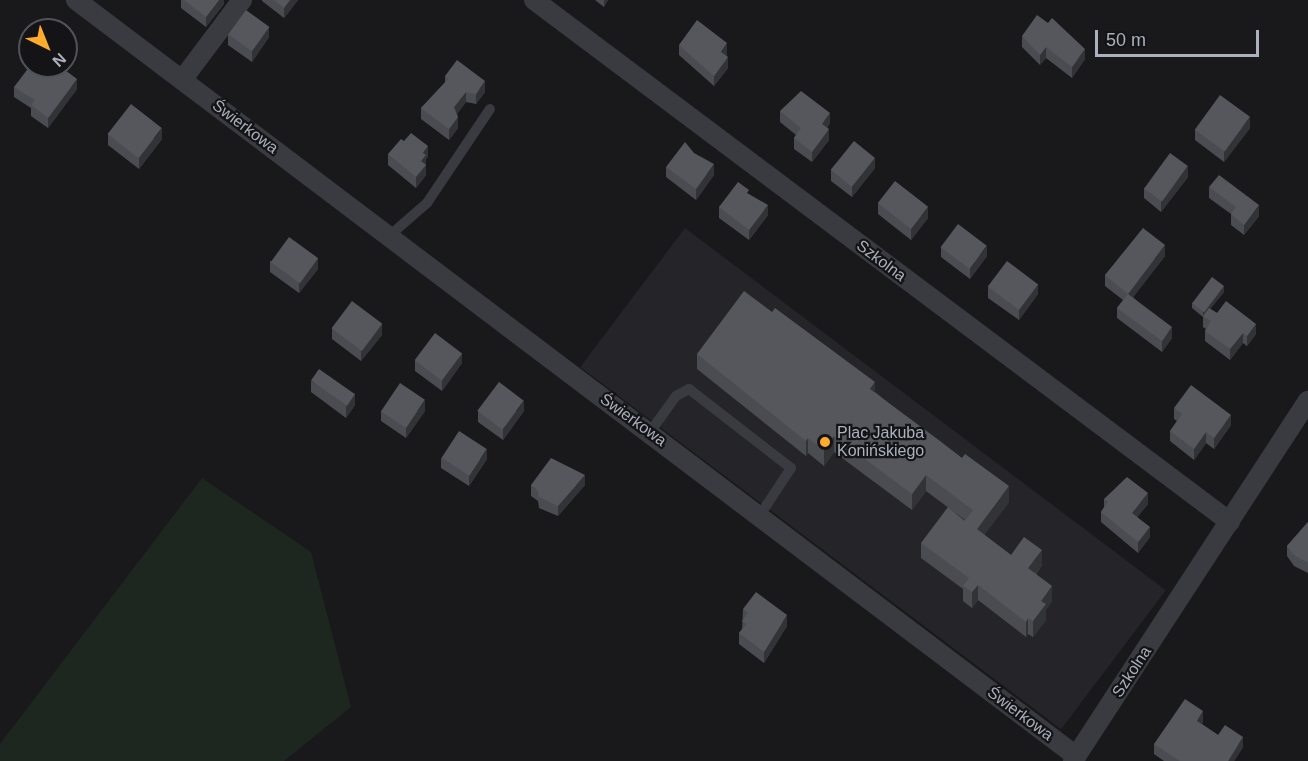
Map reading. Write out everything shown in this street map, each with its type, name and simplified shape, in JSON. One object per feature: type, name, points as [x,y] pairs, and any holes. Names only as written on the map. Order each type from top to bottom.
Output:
[{"type":"street","name":"Świerkowa","points":[[76,0],[760,515],[1077,759]]},
{"type":"street","points":[[182,80],[242,0]]},
{"type":"street","name":"Szkolna","points":[[534,0],[1230,522]]},
{"type":"street","name":"Szkolna","points":[[1077,759],[1308,401]]},
{"type":"lane","points":[[388,237],[427,203],[490,109]]},
{"type":"lane","points":[[650,432],[676,396],[689,389],[791,468],[760,515]]},
{"type":"shaded area","name":"Plac Jakuba Konińskiego","points":[[685,228],[1166,590],[1061,729],[580,367]]},
{"type":"shaded area","points":[[202,478],[311,552],[351,707],[284,761],[0,761],[0,744]]},
{"type":"building","points":[[184,0],[219,0],[206,17]]},
{"type":"building","points":[[274,0],[290,0],[284,8]]},
{"type":"building","points":[[246,10],[269,27],[252,51],[228,34]]},
{"type":"building","points":[[1037,15],[1048,23],[1052,18],[1085,49],[1072,67],[1046,47],[1040,55],[1022,36]]},
{"type":"building","points":[[697,20],[727,43],[721,52],[728,57],[714,76],[679,45]]},
{"type":"building","points":[[457,60],[485,81],[476,94],[466,92],[454,107],[458,117],[449,129],[421,108],[448,79],[445,76]]},
{"type":"building","points":[[21,78],[77,79],[48,118],[31,105],[35,100],[14,87]]},
{"type":"building","points":[[801,91],[830,113],[822,124],[829,129],[812,152],[794,138],[801,128],[780,111]]},
{"type":"building","points":[[1220,95],[1250,117],[1225,152],[1195,130]]},
{"type":"building","points":[[131,104],[162,128],[138,158],[108,134]]},
{"type":"building","points":[[411,133],[428,146],[423,153],[426,155],[421,161],[426,165],[416,177],[388,154],[401,139],[404,141]]},
{"type":"building","points":[[854,141],[875,158],[852,187],[831,170]]},
{"type":"building","points":[[685,142],[694,153],[714,164],[696,189],[666,167]]},
{"type":"building","points":[[1170,153],[1188,166],[1162,202],[1144,189]]},
{"type":"building","points":[[1219,175],[1259,205],[1244,225],[1231,214],[1236,207],[1209,187]]},
{"type":"building","points":[[895,181],[928,207],[911,229],[878,203]]},
{"type":"building","points":[[738,182],[749,190],[747,193],[768,205],[749,230],[719,207]]},
{"type":"building","points":[[958,224],[987,246],[969,269],[941,247]]},
{"type":"building","points":[[1143,228],[1165,245],[1128,294],[1105,275]]},
{"type":"building","points":[[289,237],[318,258],[300,283],[271,262]]},
{"type":"building","points":[[1007,261],[1038,284],[1019,310],[988,287]]},
{"type":"building","points":[[1212,277],[1224,286],[1204,312],[1192,303]]},
{"type":"building","points":[[744,291],[772,312],[775,308],[875,382],[870,389],[962,458],[965,454],[1009,486],[977,529],[1011,555],[1024,537],[1042,550],[1028,568],[1052,586],[1041,601],[1046,604],[1033,621],[1028,618],[1026,622],[978,585],[972,592],[963,586],[969,578],[921,543],[948,507],[965,521],[973,510],[926,475],[912,494],[834,436],[824,450],[808,438],[806,441],[697,354]]},
{"type":"building","points":[[1128,294],[1172,327],[1162,341],[1117,308]]},
{"type":"building","points":[[352,301],[382,324],[362,351],[332,328]]},
{"type":"building","points":[[1226,301],[1256,324],[1247,336],[1243,333],[1230,349],[1205,331],[1211,321],[1203,316],[1209,308],[1217,313]]},
{"type":"building","points":[[435,333],[462,353],[442,381],[415,360]]},
{"type":"building","points":[[319,369],[355,394],[347,406],[311,380]]},
{"type":"building","points":[[499,382],[524,401],[502,429],[477,411]]},
{"type":"building","points":[[400,383],[425,400],[406,428],[381,411]]},
{"type":"building","points":[[1191,385],[1231,415],[1214,438],[1206,432],[1194,449],[1170,431],[1182,414],[1174,408]]},
{"type":"building","points":[[459,431],[487,449],[469,476],[442,458]]},
{"type":"building","points":[[551,458],[585,475],[558,506],[539,497],[538,491],[531,485]]},
{"type":"building","points":[[1127,477],[1148,493],[1132,513],[1150,527],[1138,542],[1101,512],[1108,502],[1104,499]]},
{"type":"building","points":[[1308,522],[1308,563],[1294,555],[1287,546]]},
{"type":"building","points":[[756,592],[787,615],[764,652],[739,633],[747,624],[742,621],[748,613],[743,609]]},
{"type":"building","points":[[1185,699],[1203,711],[1197,721],[1218,735],[1225,725],[1243,737],[1228,761],[1180,761],[1154,744]]},
{"type":"place","name":"Plac Jakuba Konińskiego","points":[[825,442]]}]
